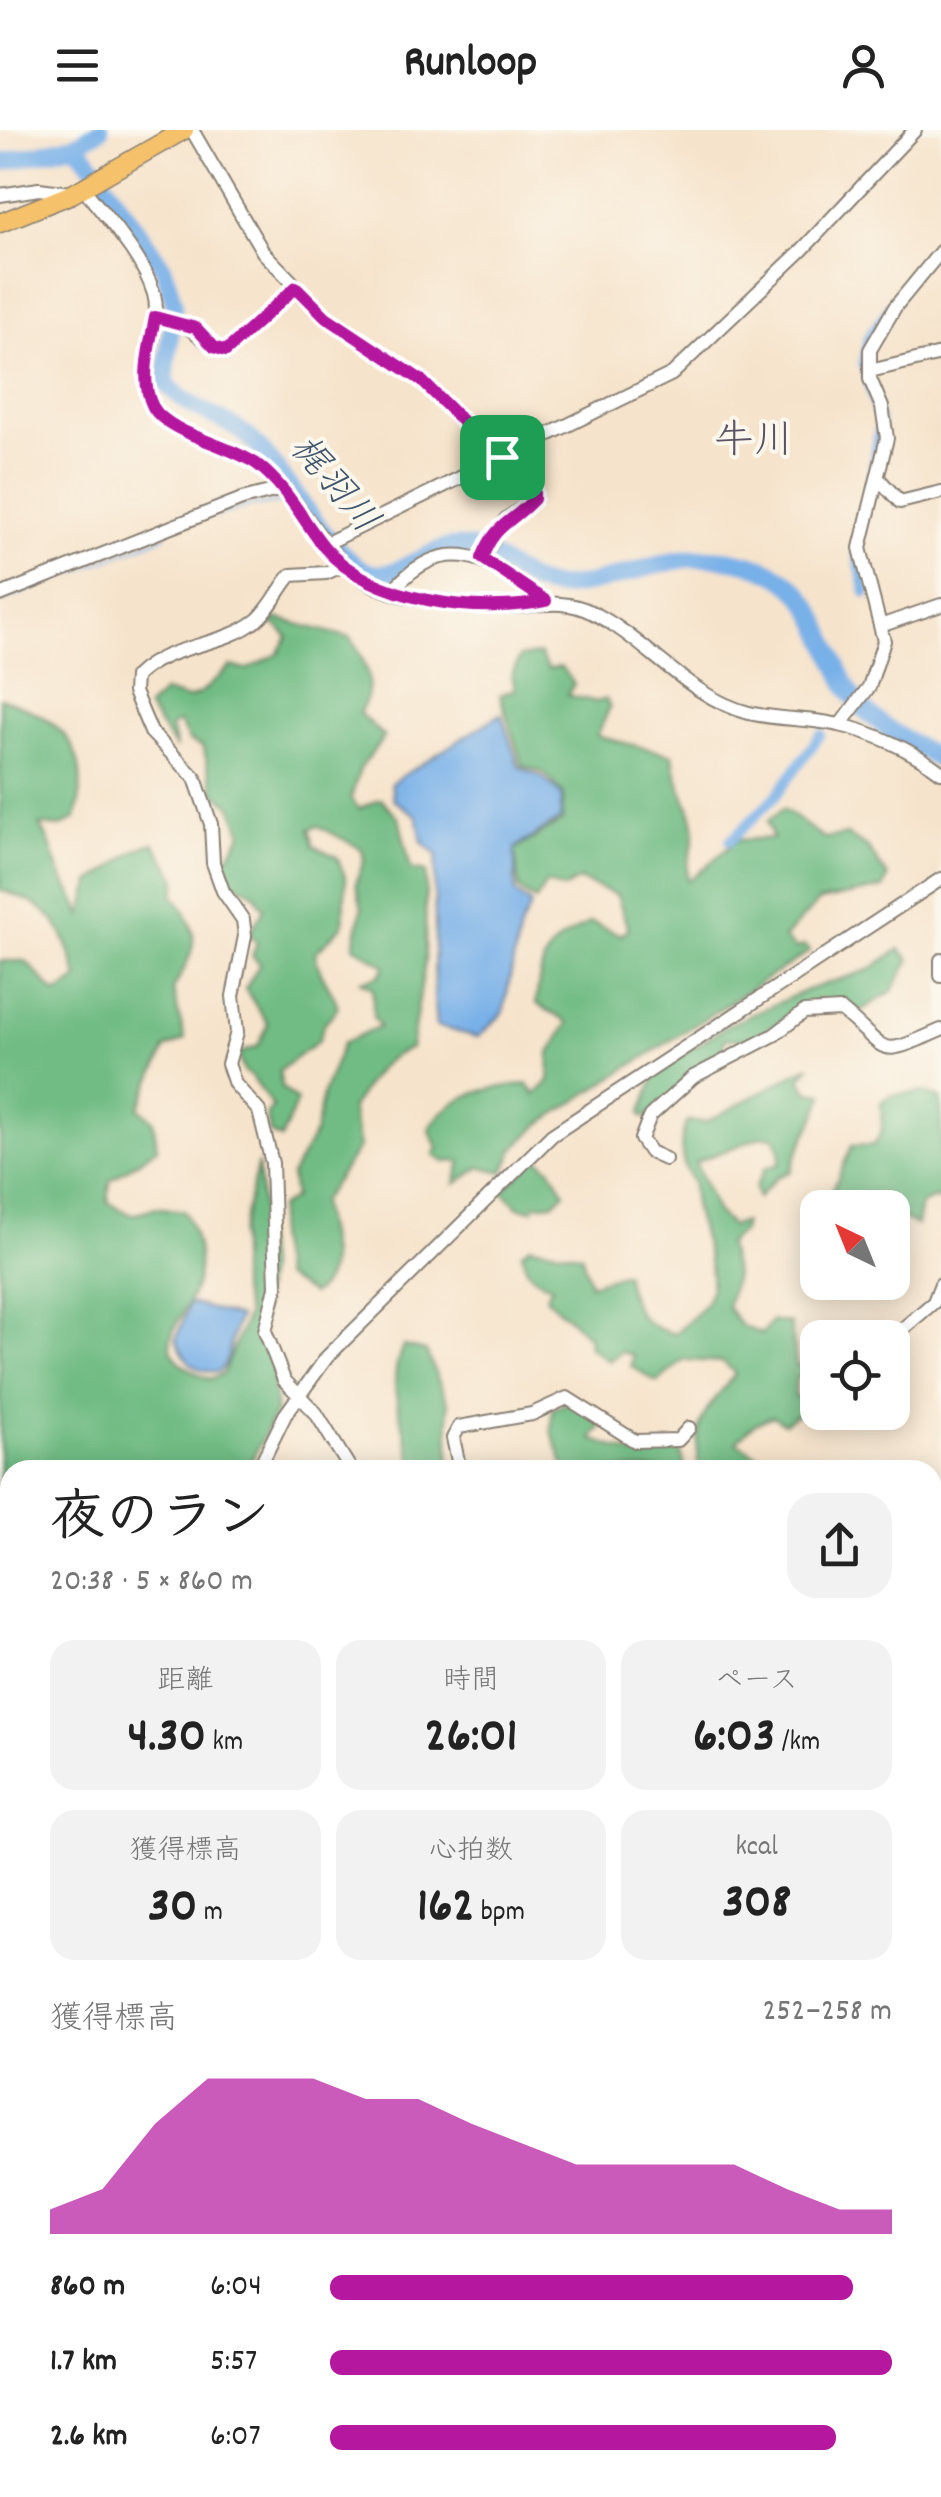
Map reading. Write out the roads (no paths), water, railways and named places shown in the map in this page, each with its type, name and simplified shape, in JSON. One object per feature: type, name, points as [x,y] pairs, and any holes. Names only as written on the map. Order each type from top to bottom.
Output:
[{"type":"highway","points":[[0,223],[89,185],[184,130]]},
{"type":"street","points":[[192,130],[262,252],[326,317],[421,380],[534,492],[534,499],[506,519],[482,557]]},
{"type":"street","points":[[325,544],[672,374],[802,250],[915,130]]},
{"type":"street","points":[[0,196],[39,188],[89,185],[145,272],[154,296],[158,318],[145,382],[153,406],[164,421],[222,444],[259,466],[342,566],[391,592],[508,607],[546,601]]},
{"type":"street","points":[[840,725],[869,687],[881,656],[883,625],[862,570],[860,548],[887,438],[870,371],[870,350],[878,332],[941,252]]},
{"type":"street","points":[[158,318],[196,328],[214,347],[226,351],[296,287]]},
{"type":"street","points":[[870,371],[941,354]]},
{"type":"street","points":[[878,478],[900,502],[941,492]]},
{"type":"street","points":[[0,595],[242,499],[282,490]]},
{"type":"street","points":[[391,592],[404,576],[448,554],[482,557],[546,601],[592,612],[667,668],[746,712],[840,725],[924,759],[941,772]]},
{"type":"street","points":[[342,566],[326,573],[291,575],[256,620],[226,636],[164,654],[136,676],[134,692],[151,732],[195,778],[211,824],[213,863],[223,890],[243,920],[245,936],[233,996],[237,1032],[228,1064],[230,1076],[259,1111],[272,1164],[276,1287],[265,1331],[284,1380],[316,1413],[346,1460]]},
{"type":"street","points":[[883,625],[941,605]]},
{"type":"street","points":[[263,1460],[298,1396],[327,1357],[552,1134],[941,878]]},
{"type":"street","points":[[941,960],[941,976]]},
{"type":"street","points":[[665,1160],[650,1152],[641,1138],[660,1106],[694,1078],[774,1035],[804,1012],[841,1010],[876,1046],[884,1049],[908,1045],[941,1030]]},
{"type":"street","points":[[910,1323],[934,1302],[941,1284]]},
{"type":"street","points":[[458,1460],[453,1438],[458,1427],[532,1414],[567,1398],[635,1441],[678,1440],[689,1428]]},
{"type":"water","points":[[501,714],[519,767],[542,777],[562,795],[560,819],[515,848],[515,893],[531,905],[520,928],[503,1013],[478,1037],[436,1026],[437,855],[422,842],[417,816],[394,800],[391,783]]},
{"type":"water","points":[[190,1303],[239,1317],[220,1371],[197,1368],[183,1354],[176,1339]]},
{"type":"waterway","name":"梶羽川","points":[[0,163],[74,145],[100,130]]},
{"type":"waterway","name":"梶羽川","points":[[74,145],[87,157],[164,269],[174,304],[165,381],[184,400],[252,440],[351,562],[378,574],[402,568],[439,550],[465,547],[490,556],[536,583],[562,587],[683,560],[734,560],[762,568],[797,590],[808,605],[859,704],[892,732],[941,761]]},
{"type":"waterway","points":[[872,476],[880,424],[863,364],[868,338],[891,305]]},
{"type":"waterway","points":[[215,516],[247,506],[285,502]]},
{"type":"waterway","points":[[0,602],[166,536]]},
{"type":"waterway","points":[[856,551],[866,593]]},
{"type":"waterway","points":[[730,841],[775,797],[821,734]]},
{"type":"district","name":"牛川","points":[[754,444]]}]
